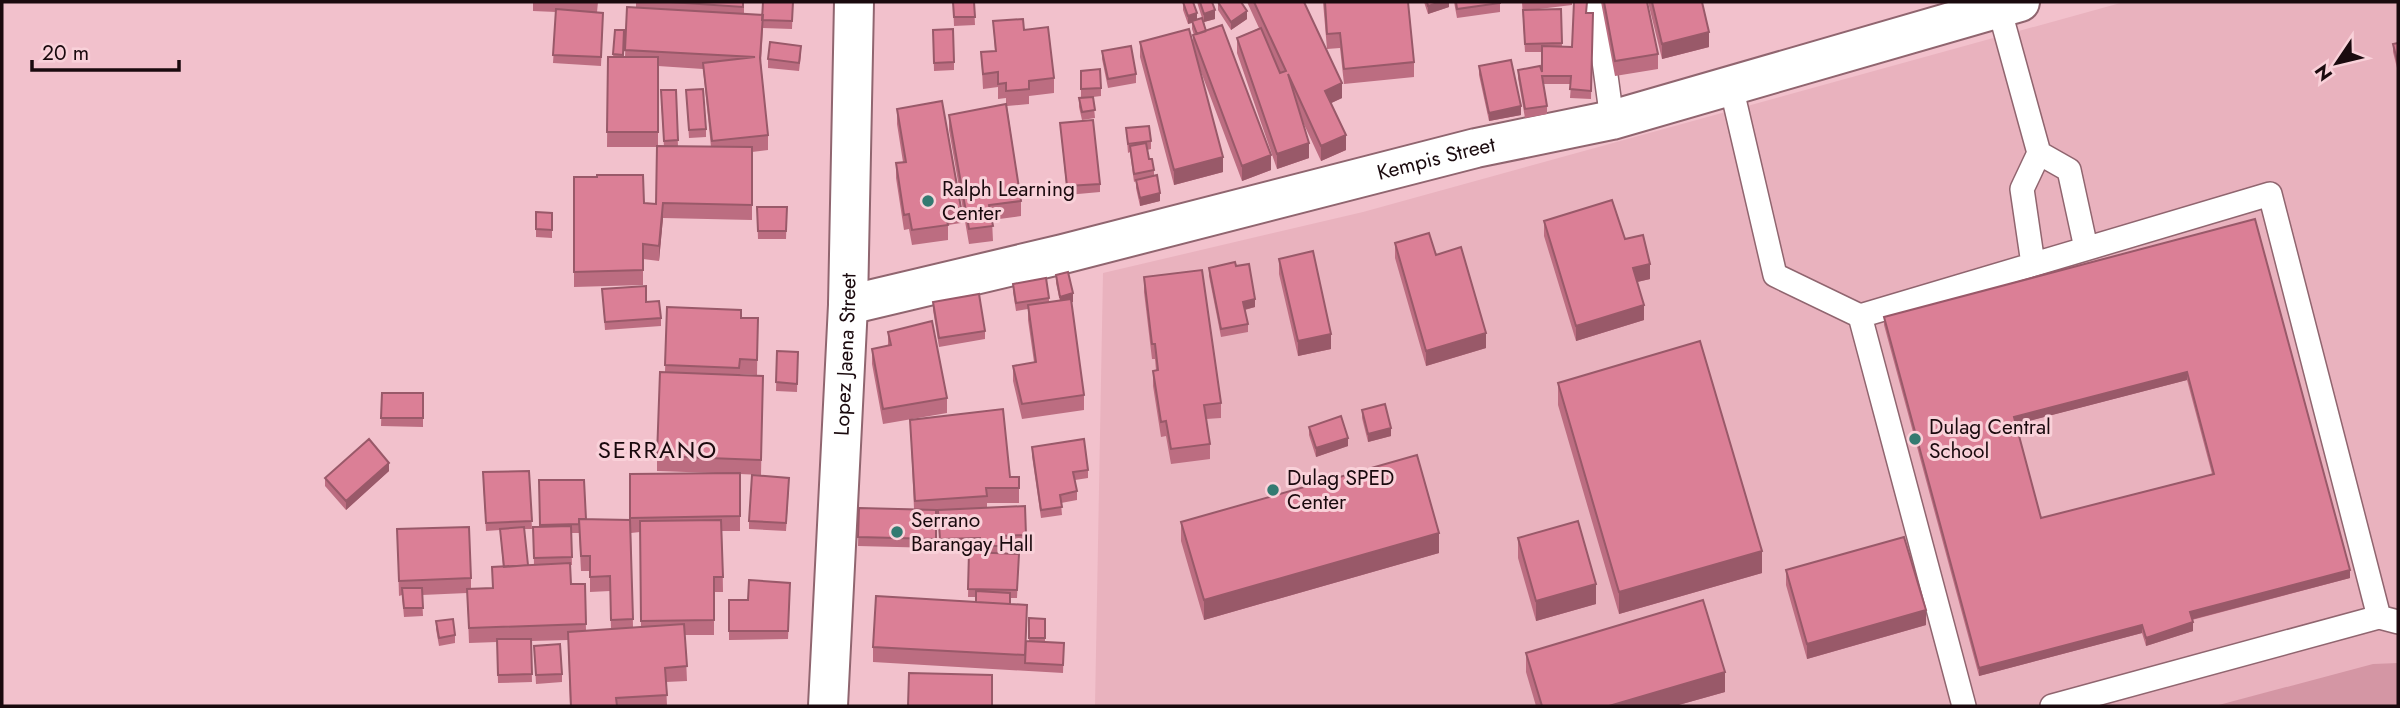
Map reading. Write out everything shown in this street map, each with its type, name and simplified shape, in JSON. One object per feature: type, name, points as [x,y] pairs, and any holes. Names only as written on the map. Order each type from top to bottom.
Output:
[{"type":"street","name":"Lopez Jaena Street","points":[[828,706],[848,304],[854,2]]},
{"type":"street","name":"Kempis Street","points":[[848,304],[1063,254],[1476,148],[1612,120],[2009,5]]},
{"type":"lane","points":[[1596,2],[1612,120]]},
{"type":"lane","points":[[2009,5],[2039,153],[2022,189],[2033,264]]},
{"type":"lane","points":[[1731,86],[1775,275],[1860,316],[2270,194],[2389,619],[2052,706]]},
{"type":"lane","points":[[2039,153],[2068,170],[2086,248]]},
{"type":"lane","points":[[1860,316],[1964,706]]},
{"type":"shaded area","name":"Dulag Central School","points":[[2124,2],[2398,2],[2398,706],[1095,706],[1103,273],[1363,212]]},
{"type":"shaded area","points":[[2398,663],[2398,706],[2215,706],[2373,664]]},
{"type":"building","points":[[670,2],[743,2],[743,7]]},
{"type":"building","points":[[763,2],[793,2],[792,21],[762,20]]},
{"type":"building","points":[[953,2],[974,2],[975,17],[954,17]]},
{"type":"building","points":[[1183,2],[1193,2],[1197,13],[1188,16]]},
{"type":"building","points":[[1200,2],[1212,2],[1215,10],[1204,14]]},
{"type":"building","points":[[1218,2],[1241,2],[1247,11],[1231,22]]},
{"type":"building","points":[[1254,2],[1304,2],[1342,83],[1325,91],[1346,135],[1321,146],[1288,74],[1309,143],[1277,154],[1237,38],[1261,28],[1280,73],[1286,71]]},
{"type":"building","points":[[1325,2],[1408,2],[1414,62],[1344,69],[1340,33],[1327,34]]},
{"type":"building","points":[[1456,2],[1500,2],[1500,3],[1457,9]]},
{"type":"building","points":[[1574,2],[1587,2],[1586,13],[1593,13],[1591,91],[1570,89],[1571,76],[1542,76],[1547,106],[1525,109],[1518,70],[1540,66],[1542,72],[1542,46],[1572,47]]},
{"type":"building","points":[[1604,2],[1647,2],[1658,54],[1615,61]]},
{"type":"building","points":[[1652,2],[1702,2],[1709,32],[1662,44]]},
{"type":"building","points":[[627,7],[763,15],[760,58],[768,135],[712,141],[703,63],[755,57],[625,50]]},
{"type":"building","points":[[556,9],[603,13],[601,57],[553,55]]},
{"type":"building","points":[[1561,9],[1562,43],[1525,44],[1523,10]]},
{"type":"building","points":[[1202,18],[1206,31],[1197,34],[1192,21]]},
{"type":"building","points":[[1023,19],[1024,30],[1048,27],[1054,78],[1029,81],[1029,89],[1006,91],[1006,83],[998,84],[998,72],[983,74],[981,52],[996,51],[993,21]]},
{"type":"building","points":[[1222,25],[1271,155],[1242,166],[1193,35]]},
{"type":"building","points":[[953,29],[954,62],[934,63],[933,30]]},
{"type":"building","points":[[1189,29],[1223,157],[1174,170],[1140,42]]},
{"type":"building","points":[[615,30],[624,30],[623,55],[613,54]]},
{"type":"building","points":[[770,42],[801,46],[799,63],[768,59]]},
{"type":"building","points":[[2398,43],[2398,64],[2393,44]]},
{"type":"building","points":[[1131,46],[1136,74],[1108,79],[1102,51]]},
{"type":"building","points":[[608,57],[658,57],[658,132],[607,132]]},
{"type":"building","points":[[1511,60],[1521,106],[1489,113],[1479,66]]},
{"type":"building","points":[[1100,69],[1101,88],[1081,89],[1081,71]]},
{"type":"building","points":[[703,89],[706,129],[689,130],[686,90]]},
{"type":"building","points":[[661,90],[676,90],[678,140],[664,141]]},
{"type":"building","points":[[1093,97],[1095,110],[1082,112],[1079,98]]},
{"type":"building","name":"Ralph Learning Center","points":[[942,101],[961,208],[944,210],[948,225],[912,230],[909,214],[904,215],[896,163],[906,162],[897,109]]},
{"type":"building","points":[[1006,104],[1021,201],[989,205],[993,226],[969,229],[949,115]]},
{"type":"building","points":[[1093,120],[1100,184],[1067,186],[1060,123]]},
{"type":"building","points":[[1149,126],[1151,141],[1128,144],[1126,128]]},
{"type":"building","points":[[1146,143],[1154,170],[1134,174],[1130,146]]},
{"type":"building","points":[[657,146],[752,147],[752,205],[663,203],[659,246],[643,244],[643,270],[574,272],[574,177],[643,175],[644,203],[656,204]]},
{"type":"building","points":[[1157,175],[1160,193],[1140,198],[1136,180]]},
{"type":"building","points":[[1612,200],[1625,239],[1643,235],[1650,264],[1633,268],[1644,305],[1576,326],[1544,221]]},
{"type":"building","points":[[757,207],[787,207],[786,231],[758,231]]},
{"type":"building","points":[[536,212],[552,213],[552,230],[536,229]]},
{"type":"building","points":[[2255,219],[2350,570],[2190,612],[2193,622],[2146,638],[2142,625],[1979,668],[1884,317]],"holes":[[[2187,372],[2214,474],[2041,518],[2014,417]]]},
{"type":"building","points":[[1429,233],[1436,255],[1461,247],[1486,333],[1426,351],[1395,243]]},
{"type":"building","points":[[1313,251],[1331,334],[1298,341],[1279,259]]},
{"type":"building","points":[[1235,262],[1236,266],[1249,264],[1255,299],[1243,302],[1248,324],[1221,329],[1209,268]]},
{"type":"building","points":[[1202,270],[1221,403],[1204,405],[1210,444],[1171,449],[1166,421],[1161,422],[1153,371],[1158,370],[1155,344],[1152,344],[1144,277]]},
{"type":"building","points":[[1068,272],[1073,293],[1060,297],[1056,275]]},
{"type":"building","points":[[1046,278],[1049,298],[1016,303],[1013,284]]},
{"type":"building","points":[[646,286],[646,302],[659,301],[661,318],[605,322],[602,289]]},
{"type":"building","points":[[979,294],[985,331],[939,338],[933,302]]},
{"type":"building","points":[[1071,299],[1084,395],[1022,404],[1013,366],[1036,362],[1028,305]]},
{"type":"building","points":[[667,307],[741,310],[741,318],[758,318],[757,360],[740,359],[739,368],[665,365]]},
{"type":"building","points":[[932,321],[947,398],[883,409],[872,349],[891,345],[888,332]]},
{"type":"building","points":[[1700,341],[1762,551],[1619,592],[1558,383]]},
{"type":"building","points":[[777,351],[798,352],[797,384],[776,382]]},
{"type":"building","points":[[660,372],[763,376],[761,460],[657,456]]},
{"type":"building","points":[[382,393],[423,393],[423,418],[381,418]]},
{"type":"building","points":[[1385,404],[1391,428],[1368,434],[1362,410]]},
{"type":"building","points":[[1003,409],[1010,477],[1019,477],[1019,488],[986,488],[987,496],[915,501],[910,420]]},
{"type":"building","points":[[1341,416],[1348,438],[1316,448],[1309,427]]},
{"type":"building","points":[[369,439],[389,463],[346,501],[325,478]]},
{"type":"building","points":[[1084,439],[1088,470],[1073,472],[1077,491],[1060,495],[1062,507],[1041,510],[1032,447]]},
{"type":"building","points":[[1417,455],[1439,533],[1204,600],[1181,522]]},
{"type":"building","points":[[529,471],[532,521],[486,523],[483,472]]},
{"type":"building","points":[[740,473],[740,516],[630,518],[630,474]]},
{"type":"building","points":[[752,475],[789,478],[786,523],[749,521]]},
{"type":"building","points":[[539,480],[584,480],[586,519],[579,519],[579,524],[540,525]]},
{"type":"building","points":[[1025,506],[1026,535],[999,536],[999,546],[980,546],[980,538],[940,539],[938,510]]},
{"type":"building","name":"Serrano Barangay Hall","points":[[859,508],[936,510],[936,539],[858,537]]},
{"type":"building","points":[[579,519],[630,520],[633,619],[611,620],[610,576],[590,577],[590,556],[581,556]]},
{"type":"building","points":[[721,520],[723,577],[714,577],[714,620],[641,621],[640,521]]},
{"type":"building","points":[[1578,521],[1596,584],[1536,601],[1518,538]]},
{"type":"building","points":[[571,526],[572,557],[534,558],[533,527]]},
{"type":"building","points":[[469,527],[471,578],[399,581],[397,529]]},
{"type":"building","points":[[524,527],[528,565],[504,567],[500,529]]},
{"type":"building","points":[[1904,537],[1926,610],[1807,644],[1786,570]]},
{"type":"building","points":[[969,552],[1019,554],[1017,590],[968,589]]},
{"type":"building","points":[[570,563],[571,584],[585,584],[586,624],[469,628],[467,589],[493,588],[492,567]]},
{"type":"building","points":[[749,580],[790,583],[788,631],[729,631],[729,600],[748,600]]},
{"type":"building","points":[[402,588],[422,588],[423,608],[404,608]]},
{"type":"building","points":[[976,591],[1010,593],[1010,604],[976,602]]},
{"type":"building","points":[[876,596],[1027,605],[1025,655],[873,647]]},
{"type":"building","points":[[1703,600],[1725,672],[1609,706],[1542,706],[1526,653]]},
{"type":"building","points":[[1029,618],[1045,619],[1045,638],[1029,638]]},
{"type":"building","points":[[453,619],[455,635],[439,638],[436,621]]},
{"type":"building","points":[[684,624],[687,666],[665,668],[667,695],[616,698],[617,706],[571,706],[568,632]]},
{"type":"building","points":[[497,639],[531,639],[532,674],[498,675]]},
{"type":"building","points":[[1026,641],[1064,643],[1063,665],[1025,663]]},
{"type":"building","points":[[560,644],[562,674],[536,675],[534,646]]},
{"type":"building","points":[[909,673],[992,675],[992,706],[908,706]]},
{"type":"place","name":"Ralph Learning Center","points":[[928,201]]},
{"type":"place","name":"Dulag Central School","points":[[1915,439]]},
{"type":"place","name":"Dulag SPED Center","points":[[1273,490]]},
{"type":"place","name":"Serrano Barangay Hall","points":[[897,532]]},
{"type":"district","name":"SERRANO","points":[[658,450]]}]
